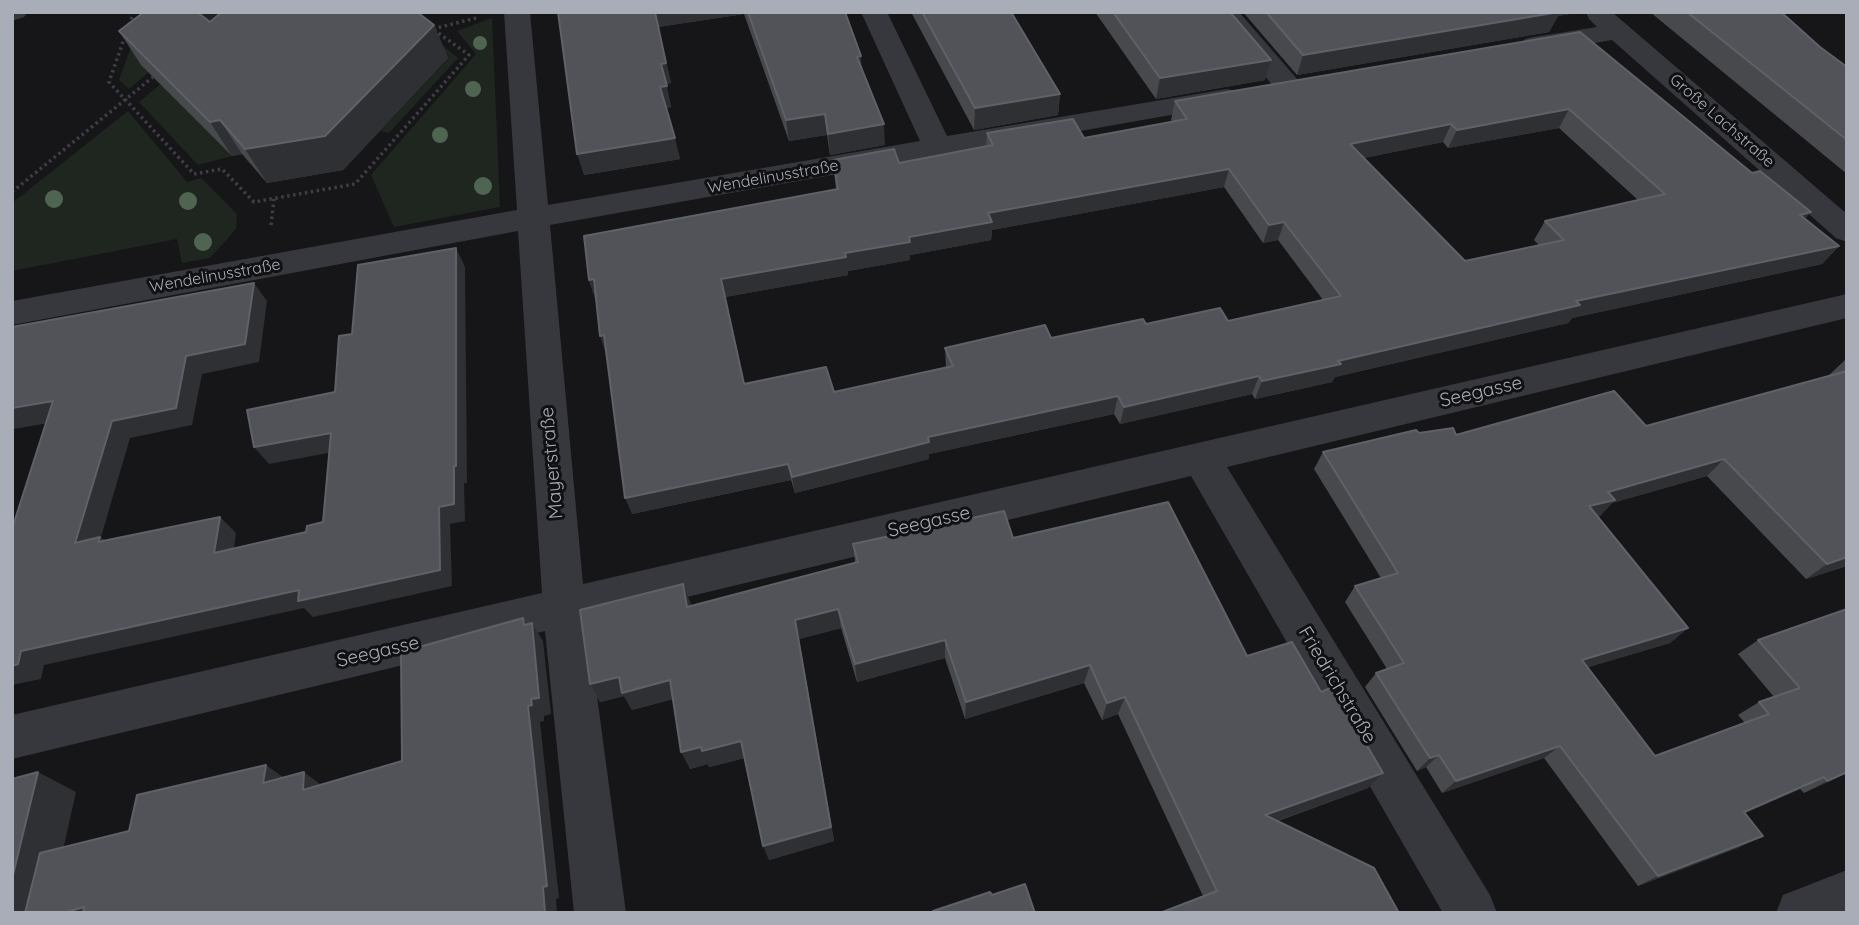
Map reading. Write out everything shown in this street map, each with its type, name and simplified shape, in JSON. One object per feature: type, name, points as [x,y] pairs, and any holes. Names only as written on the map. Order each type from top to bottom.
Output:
[{"type":"street","points":[[874,12],[938,149]]},
{"type":"street","name":"Wendelinusstraße","points":[[12,313],[531,218],[1279,88],[1225,12]]},
{"type":"street","name":"Mayerstraße","points":[[502,14],[531,218],[564,608],[600,913]]},
{"type":"street","points":[[1508,49],[1607,22]]},
{"type":"street","name":"Große Lachstraße","points":[[1607,22],[1847,230]]},
{"type":"street","name":"Seegasse","points":[[12,737],[1847,306]]},
{"type":"street","name":"Friedrichstraße","points":[[1201,458],[1472,913]]},
{"type":"street","points":[[1801,913],[1847,895]]},
{"type":"path","points":[[134,12],[108,82],[194,174],[222,169],[254,202],[355,184],[469,55],[424,23]]},
{"type":"path","points":[[433,29],[502,14]]},
{"type":"path","points":[[12,192],[153,77]]},
{"type":"shaded area","points":[[297,12],[177,100],[232,156],[198,165],[139,102],[168,78],[149,72],[129,89],[119,80],[143,14]]},
{"type":"shaded area","points":[[492,18],[500,207],[394,227],[371,175],[476,54],[457,31]]},
{"type":"shaded area","points":[[425,31],[458,58],[389,133],[380,131],[448,59]]},
{"type":"shaded area","points":[[128,111],[187,182],[201,178],[237,214],[236,229],[210,258],[182,263],[177,239],[12,271],[12,203]]},
{"type":"building","points":[[144,12],[197,12],[210,22],[222,12],[417,12],[434,25],[325,136],[245,149],[220,120],[210,122],[119,31]]},
{"type":"building","points":[[558,12],[655,12],[666,63],[661,64],[667,86],[660,87],[675,138],[577,154]]},
{"type":"building","points":[[748,12],[845,12],[861,56],[857,57],[884,124],[828,134],[825,114],[786,120]]},
{"type":"building","points":[[922,12],[1011,12],[1060,94],[975,108]]},
{"type":"building","points":[[1113,12],[1230,12],[1271,60],[1160,78]]},
{"type":"building","points":[[1266,12],[1559,12],[1303,55]]},
{"type":"building","points":[[1687,12],[1781,12],[1847,67],[1847,140]]},
{"type":"building","points":[[1580,32],[1752,173],[1760,171],[1811,212],[1800,215],[1839,246],[1576,301],[1580,305],[1262,381],[1259,376],[1124,407],[1118,396],[928,437],[929,442],[792,477],[788,464],[625,498],[604,335],[600,336],[594,279],[589,280],[584,236],[838,189],[833,160],[894,149],[899,163],[993,145],[987,133],[1073,119],[1084,138],[1187,119],[1175,101]],"holes":[[[1569,109],[1665,194],[1545,221],[1564,240],[1465,261],[1350,144],[1451,124],[1457,130]],[[1229,169],[1269,225],[1284,222],[1341,296],[1228,321],[1220,308],[1146,324],[1143,319],[1051,338],[1045,325],[945,348],[953,366],[834,392],[826,367],[744,384],[721,279],[846,257],[845,253],[910,242],[909,237],[992,222],[988,213]]]},
{"type":"building","points":[[456,248],[456,466],[454,504],[439,507],[440,570],[298,601],[299,590],[21,651],[18,664],[12,666],[12,529],[53,401],[12,408],[12,327],[254,283],[245,344],[186,356],[176,408],[112,421],[75,543],[100,537],[98,542],[220,517],[214,553],[306,532],[307,526],[323,522],[331,433],[254,447],[247,410],[335,392],[339,336],[352,334],[358,265]]},
{"type":"building","points":[[1847,371],[1847,557],[1827,564],[1724,459],[1608,492],[1615,500],[1589,506],[1688,628],[1582,660],[1655,756],[1769,714],[1759,702],[1800,688],[1758,640],[1847,609],[1847,772],[1827,781],[1824,777],[1744,812],[1763,836],[1658,876],[1560,746],[1456,781],[1439,755],[1430,758],[1376,673],[1404,663],[1355,586],[1398,573],[1323,452],[1416,430],[1419,433],[1453,428],[1456,435],[1614,391],[1646,426]]},
{"type":"building","points":[[1168,502],[1247,656],[1292,642],[1321,692],[1333,687],[1383,773],[1265,815],[1374,868],[1399,913],[1160,913],[1217,891],[1125,697],[1107,703],[1090,665],[966,702],[945,640],[855,664],[838,609],[795,620],[831,827],[763,846],[741,741],[702,751],[701,747],[681,752],[670,680],[622,693],[619,677],[590,684],[580,610],[683,584],[687,607],[858,562],[853,544],[1004,511],[1013,538]]},
{"type":"building","points":[[523,618],[524,625],[532,623],[539,698],[531,699],[532,705],[528,706],[547,886],[543,887],[545,913],[83,913],[84,907],[63,913],[25,913],[40,853],[129,831],[137,795],[266,765],[263,783],[304,772],[303,790],[402,761],[401,652]]},
{"type":"building","points":[[38,772],[12,879],[12,779]]},
{"type":"building","points":[[1025,884],[1035,913],[933,911],[990,892],[992,895]]}]
